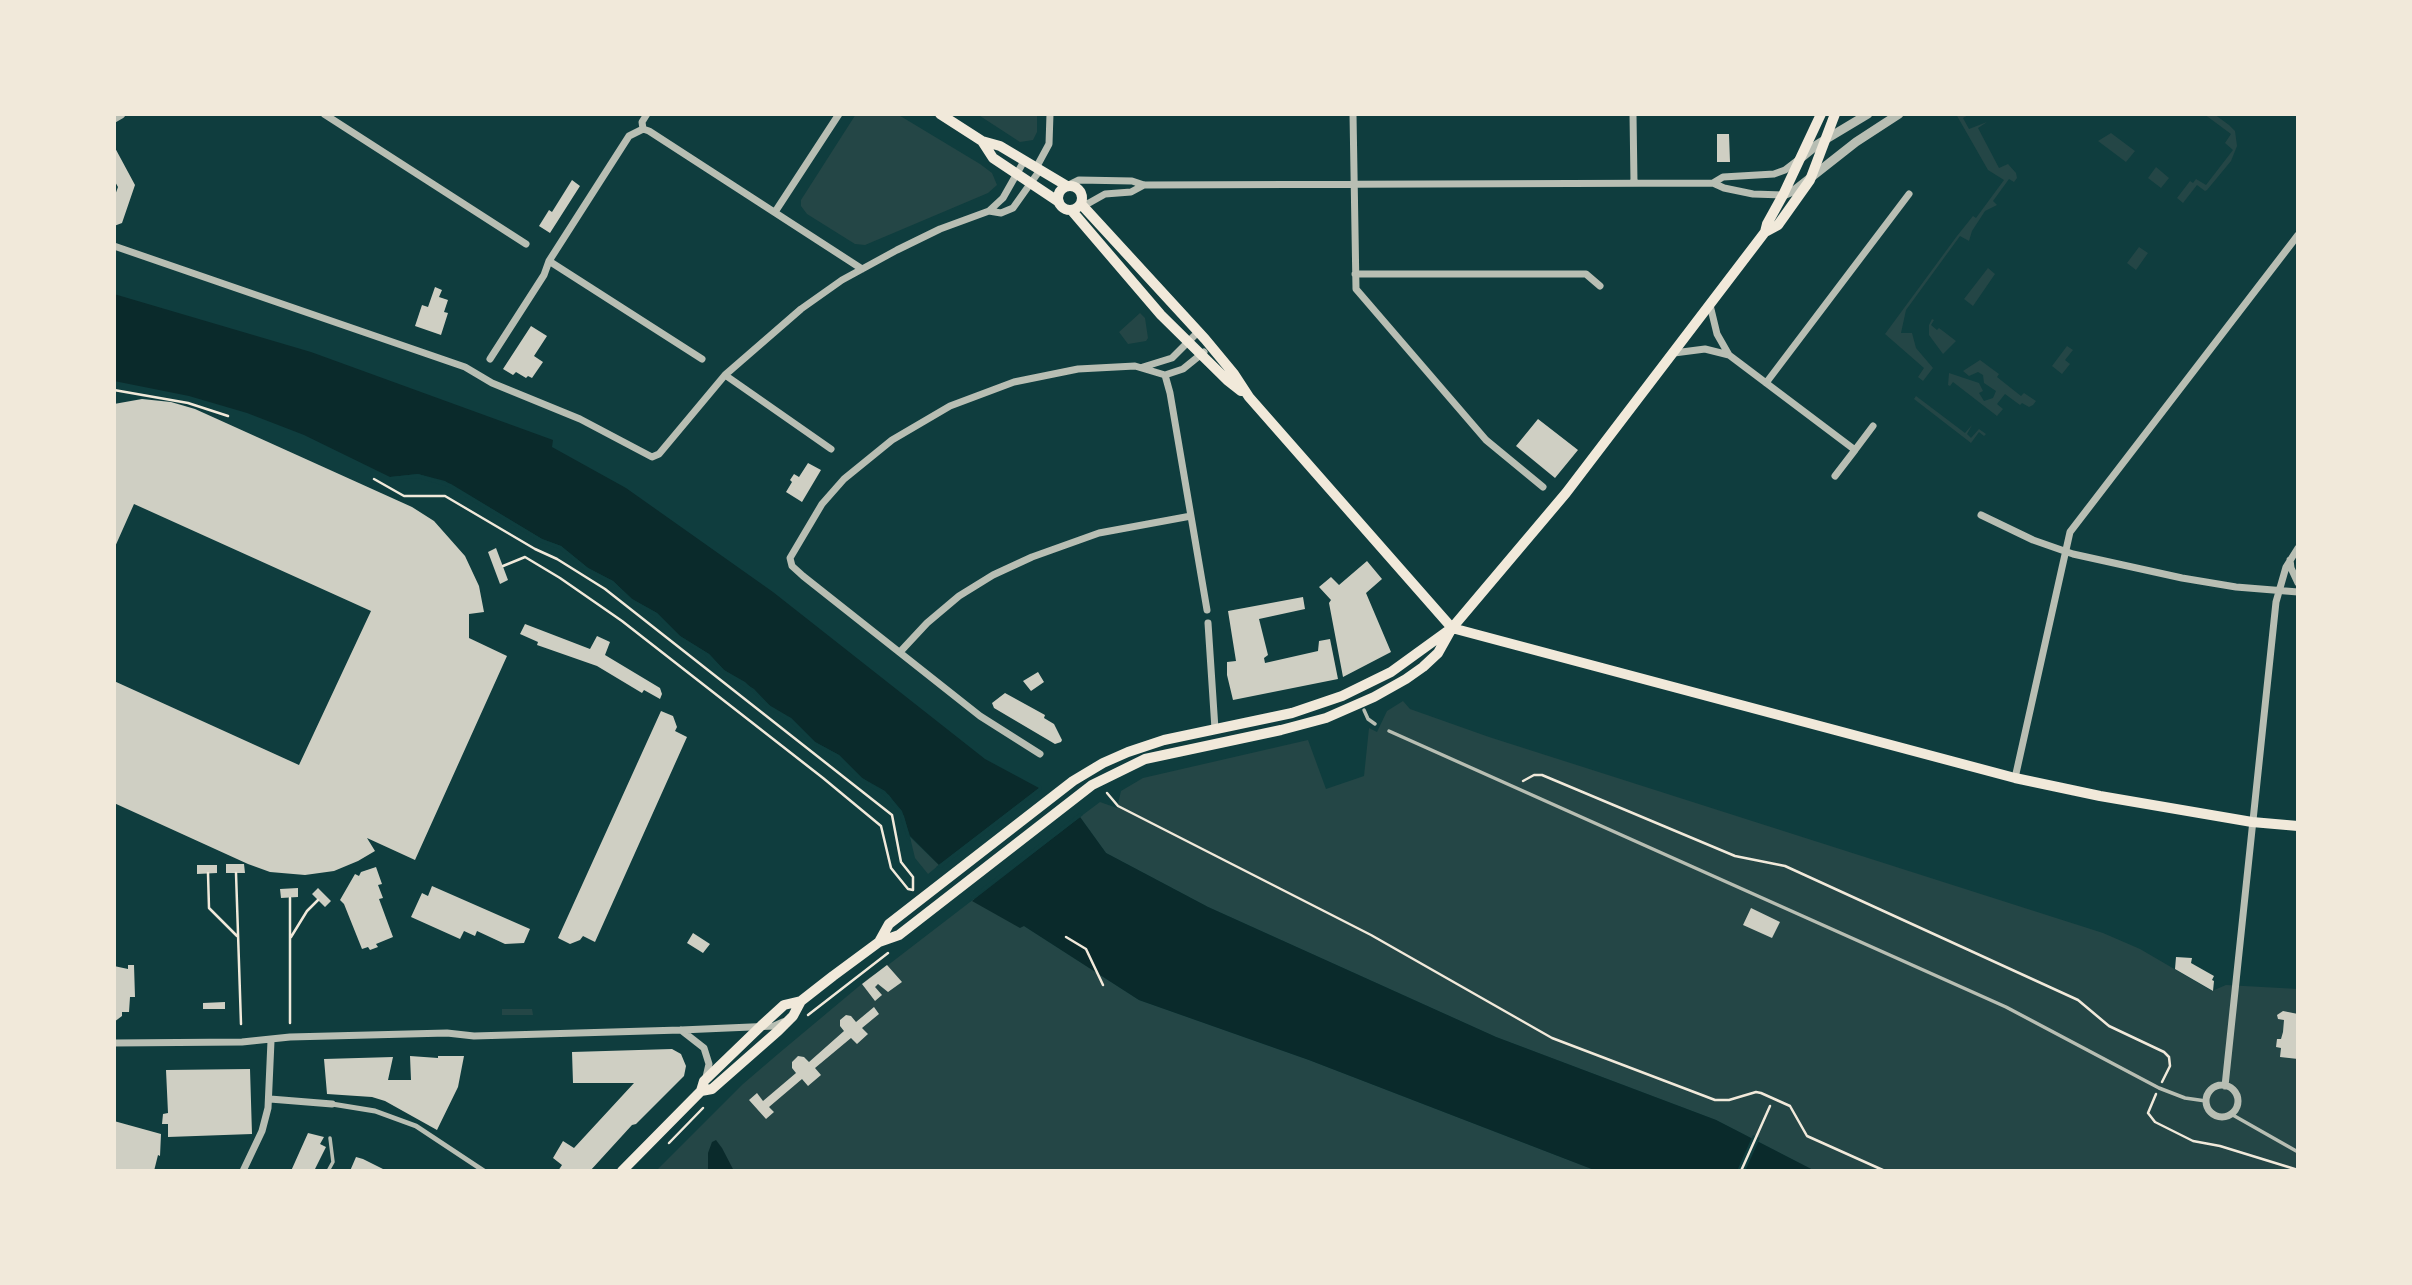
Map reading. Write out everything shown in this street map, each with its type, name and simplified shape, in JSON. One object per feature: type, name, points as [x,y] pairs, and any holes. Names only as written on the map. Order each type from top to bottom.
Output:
[{"type":"main road","points":[[622,1171],[750,1036],[784,1005],[801,1001],[879,942],[898,935],[1073,798],[1103,779],[1145,759],[1299,725],[1361,704],[1423,667],[1438,653],[1452,628],[1560,500],[1765,232],[1821,114]]},
{"type":"main road","points":[[1765,232],[1778,225],[1810,180],[1835,114]]},
{"type":"main road","points":[[945,115],[982,141],[1000,146],[1024,161],[1040,165],[1067,186],[1079,189],[1082,196],[1077,207]]},
{"type":"main road","points":[[982,141],[993,158],[1059,202],[1064,209],[1077,207]]},
{"type":"main road","points":[[1059,202],[1060,191],[1067,186]]},
{"type":"main road","points":[[1077,207],[1198,332],[1234,374],[1248,397]]},
{"type":"main road","points":[[1077,207],[1161,315],[1248,397],[1452,628],[2015,778],[2100,796],[2252,822],[2298,827]]},
{"type":"main road","points":[[879,942],[890,924],[1094,768],[1128,751],[1164,740],[1292,713],[1342,696],[1391,672],[1452,628]]},
{"type":"main road","points":[[703,1086],[712,1089],[793,1016],[801,1001]]},
{"type":"street","points":[[114,118],[121,114]]},
{"type":"street","points":[[324,114],[526,244]]},
{"type":"street","points":[[643,129],[642,122],[647,114]]},
{"type":"street","points":[[775,212],[839,114]]},
{"type":"street","points":[[989,211],[1001,213],[1013,208],[1031,184],[1049,144],[1051,114]]},
{"type":"street","points":[[1353,114],[1356,289],[1486,440],[1551,493]]},
{"type":"street","points":[[1633,114],[1634,182]]},
{"type":"street","points":[[1713,183],[1723,177],[1774,174],[1785,170],[1826,139],[1868,114]]},
{"type":"street","points":[[1067,186],[1079,180],[1132,181],[1144,185],[1354,186],[1634,182],[1713,183],[1753,194],[1783,195],[1810,180],[1847,149],[1899,114]]},
{"type":"street","points":[[490,359],[629,136],[643,129],[862,269]]},
{"type":"street","points":[[114,246],[465,367],[492,383],[580,419],[652,457],[659,454],[725,375],[800,309],[862,269],[940,229],[989,211],[1003,198],[1024,161]]},
{"type":"street","points":[[1077,207],[1105,194],[1131,192],[1144,185]]},
{"type":"street","points":[[1766,383],[1909,194]]},
{"type":"street","points":[[2015,778],[2064,551],[2073,526],[2298,235]]},
{"type":"street","points":[[549,261],[702,359]]},
{"type":"street","points":[[1355,274],[1586,274],[1601,286]]},
{"type":"street","points":[[1710,305],[1717,334],[1729,355]]},
{"type":"street","points":[[1040,754],[984,720],[789,562],[822,504],[844,479],[891,440],[930,416],[971,397],[1031,378],[1087,368],[1143,367],[1172,358],[1198,332]]},
{"type":"street","points":[[1143,367],[1156,374],[1183,369],[1210,346]]},
{"type":"street","points":[[1673,353],[1705,349],[1729,355],[1854,450]]},
{"type":"street","points":[[1165,374],[1207,610]]},
{"type":"street","points":[[725,375],[831,449]]},
{"type":"street","points":[[1835,476],[1873,426]]},
{"type":"street","points":[[1981,515],[2064,551],[2182,578],[2298,592]]},
{"type":"street","points":[[900,652],[943,608],[1002,570],[1056,547],[1099,533],[1191,516]]},
{"type":"street","points":[[2225,1086],[2279,591],[2283,575],[2298,548]]},
{"type":"street","points":[[2290,560],[2298,583]]},
{"type":"street","points":[[1208,622],[1215,729]]},
{"type":"street","points":[[114,1043],[271,1041],[290,1037],[446,1033],[474,1036],[681,1030],[774,1026],[786,1021]]},
{"type":"street","points":[[739,1027],[750,1036],[751,1049],[746,1058]]},
{"type":"street","points":[[681,1030],[700,1044],[707,1055],[709,1064],[703,1086]]},
{"type":"street","points":[[243,1171],[262,1131],[270,1099],[271,1041]]},
{"type":"street","points":[[2225,1086],[2233,1090],[2238,1100],[2236,1108],[2224,1117],[2215,1116],[2208,1110],[2206,1101],[2212,1089],[2225,1086]]},
{"type":"street","points":[[270,1099],[332,1104],[393,1117],[431,1136],[484,1171]]},
{"type":"lane","points":[[1364,710],[1368,719],[1375,724]]},
{"type":"lane","points":[[1389,731],[2006,1007],[2159,1088],[2185,1098],[2206,1101]]},
{"type":"lane","points":[[2231,1114],[2298,1153]]},
{"type":"lane","points":[[328,1171],[333,1162],[330,1138]]},
{"type":"path","points":[[114,390],[188,403],[228,416]]},
{"type":"path","points":[[374,479],[404,496],[445,496],[558,559],[605,589],[892,815],[901,862],[913,877],[913,896]]},
{"type":"path","points":[[503,566],[524,558],[559,578],[622,621],[850,800],[881,826],[891,868],[908,889],[913,890]]},
{"type":"path","points":[[1523,781],[1534,775],[1542,775],[1735,856],[1785,866],[2078,1000],[2109,1026],[2164,1052],[2169,1057],[2170,1066],[2162,1081]]},
{"type":"path","points":[[1107,793],[1118,806],[1371,935],[1552,1038],[1715,1100],[1729,1100],[1761,1093],[1790,1106],[1807,1136],[1885,1171]]},
{"type":"path","points":[[208,873],[209,908],[238,937]]},
{"type":"path","points":[[236,873],[241,1024]]},
{"type":"path","points":[[290,898],[290,1023]]},
{"type":"path","points":[[290,939],[307,911],[318,900]]},
{"type":"path","points":[[1066,937],[1086,949],[1103,985]]},
{"type":"path","points":[[803,1019],[889,952]]},
{"type":"path","points":[[2155,1096],[2149,1117],[2174,1132],[2193,1141],[2220,1146],[2298,1170]]},
{"type":"path","points":[[663,1149],[709,1102]]},
{"type":"path","points":[[1741,1171],[1770,1106]]},
{"type":"shaded area","points":[[856,114],[897,114],[980,164],[992,173],[997,185],[988,193],[865,245],[855,244],[807,214],[801,206],[801,200]]},
{"type":"shaded area","points":[[977,114],[1037,114],[1037,132],[1033,140],[1020,142]]},
{"type":"shaded area","points":[[1956,114],[1970,114],[1963,118],[1969,129],[1987,122],[1978,128],[1999,168],[2008,164],[2017,178],[2014,182],[2009,179],[1993,201],[1997,205],[1985,211],[1969,241],[1960,236],[1906,310],[1901,333],[1912,333],[1916,348],[1933,368],[1923,381],[1918,377],[1924,368],[1885,334],[1957,236],[1973,216],[1976,218],[2004,180],[1988,170]]},
{"type":"shaded area","points":[[2204,114],[2214,114],[2229,125],[2235,131],[2237,146],[2231,161],[2207,190],[2197,185],[2183,203],[2177,198],[2190,181],[2193,183],[2196,179],[2206,185],[2233,150],[2225,143],[2231,134]]},
{"type":"shaded area","points":[[2111,133],[2135,151],[2126,162],[2098,141]]},
{"type":"shaded area","points":[[2156,167],[2169,178],[2161,188],[2148,178]]},
{"type":"shaded area","points":[[2139,247],[2148,253],[2136,270],[2127,263]]},
{"type":"shaded area","points":[[1988,268],[1995,274],[1973,306],[1964,299]]},
{"type":"shaded area","points":[[114,294],[311,352],[553,440],[552,447],[626,488],[773,592],[985,759],[1039,788],[939,865],[910,836],[902,811],[885,791],[862,778],[839,755],[815,742],[791,718],[774,710],[754,689],[724,670],[709,654],[680,636],[657,613],[632,599],[613,581],[588,568],[561,546],[542,539],[445,481],[418,474],[390,477],[304,435],[247,413],[189,396],[114,381]]},
{"type":"shaded area","points":[[1140,313],[1145,318],[1148,338],[1146,341],[1128,344],[1119,332]]},
{"type":"shaded area","points":[[1932,319],[1934,320],[1931,325],[1956,341],[1943,354],[1929,335]]},
{"type":"shaded area","points":[[2067,346],[2073,350],[2065,360],[2070,364],[2062,374],[2052,366]]},
{"type":"shaded area","points":[[1980,360],[2021,396],[2024,393],[2036,401],[2033,405],[2020,405],[2005,394],[1997,404],[2003,409],[1997,416],[1953,382],[1948,385],[1949,373],[1979,383],[1983,391],[1979,393],[1984,401],[1993,398],[1996,391],[1984,383],[1983,375],[1978,372],[1969,376],[1963,371]]},
{"type":"shaded area","points":[[1916,396],[1965,433],[1972,425],[1967,434],[1971,438],[1979,429],[1986,434],[1984,436],[1979,432],[1971,443],[1914,399]]},
{"type":"shaded area","points":[[1403,701],[1410,709],[1489,737],[2103,933],[2140,949],[2212,991],[2226,985],[2298,989],[2298,1171],[1815,1171],[1716,1120],[1496,1037],[1208,907],[1106,853],[1080,817],[1100,802],[1117,808],[1121,791],[1143,778],[1308,740],[1326,789],[1364,776],[1369,728],[1377,732],[1387,711]]},
{"type":"shaded area","points":[[1080,817],[1106,853],[1208,907],[1496,1037],[1716,1120],[1815,1171],[1597,1171],[1309,1060],[1139,1000],[1024,926],[1020,928],[972,901]]},
{"type":"shaded area","points":[[910,837],[939,865],[928,874],[915,858]]},
{"type":"shaded area","points":[[974,899],[1024,926],[1139,1000],[1309,1060],[1597,1171],[656,1171],[743,1084],[778,1054],[870,977]]},
{"type":"shaded area","points":[[502,1009],[532,1009],[533,1015],[502,1015]]},
{"type":"shaded area","points":[[716,1140],[734,1171],[708,1171],[708,1153],[712,1142]]},
{"type":"pier","points":[[418,474],[451,484],[542,539],[561,546],[588,568],[613,581],[632,599],[657,613],[680,636],[709,654],[724,670],[745,682],[769,705],[791,718],[815,742],[839,755],[862,778],[889,795],[904,816],[911,842],[907,838],[899,813],[883,794],[859,781],[837,758],[813,744],[789,721],[767,708],[752,691],[722,673],[703,653],[678,639],[659,619],[630,602],[611,583],[586,571],[559,549],[540,542],[449,487],[418,478],[389,480],[390,477]]},
{"type":"pier","points":[[1039,784],[1041,790],[941,868],[936,867],[1039,788]]},
{"type":"pier","points":[[1080,813],[1083,815],[969,902],[972,896]]},
{"type":"pier","points":[[1753,1135],[1760,1138],[1745,1171],[1737,1171]]},
{"type":"building","points":[[1717,134],[1729,134],[1730,162],[1717,162]]},
{"type":"building","points":[[114,146],[135,185],[122,223],[114,226],[114,198],[118,187],[114,180]]},
{"type":"building","points":[[572,180],[580,186],[550,233],[539,226],[549,210],[552,212]]},
{"type":"building","points":[[435,287],[442,290],[439,297],[448,300],[444,312],[448,313],[441,335],[415,326],[422,305],[428,307]]},
{"type":"building","points":[[531,326],[547,336],[534,356],[543,362],[532,378],[526,378],[503,369]]},
{"type":"building","points":[[142,399],[171,402],[195,409],[412,507],[434,521],[465,556],[479,586],[484,612],[469,614],[469,638],[507,656],[415,860],[367,838],[375,851],[334,871],[305,875],[270,872],[114,803],[114,681],[299,765],[371,611],[134,504],[114,549],[114,404]]},
{"type":"building","points":[[1538,419],[1578,450],[1555,478],[1516,446]]},
{"type":"building","points":[[808,463],[821,470],[802,502],[786,492],[794,474],[799,477]]},
{"type":"building","points":[[496,548],[508,580],[500,584],[488,552]]},
{"type":"building","points":[[1367,561],[1382,579],[1366,593],[1391,652],[1343,677],[1329,603],[1331,600],[1319,587],[1331,577],[1339,585]]},
{"type":"building","points":[[1303,597],[1305,609],[1259,619],[1268,655],[1264,658],[1265,663],[1318,651],[1319,641],[1330,639],[1338,679],[1233,700],[1227,662],[1236,661],[1228,611]]},
{"type":"building","points":[[525,624],[590,649],[597,636],[610,642],[605,655],[660,688],[660,699],[644,690],[642,693],[597,666],[537,645],[538,642],[520,634]]},
{"type":"building","points":[[1038,672],[1044,682],[1031,691],[1023,681]]},
{"type":"building","points":[[1005,693],[1045,715],[1044,718],[1054,724],[1061,742],[1055,744],[994,708],[992,703]]},
{"type":"building","points":[[661,711],[673,716],[677,727],[675,731],[687,737],[595,942],[583,936],[570,944],[558,938]]},
{"type":"building","points":[[226,864],[244,864],[245,873],[226,873]]},
{"type":"building","points":[[197,865],[217,865],[217,873],[197,874]]},
{"type":"building","points":[[376,867],[382,884],[378,885],[383,898],[379,899],[393,937],[376,944],[378,947],[370,950],[368,947],[362,949],[340,900],[355,874],[359,876],[361,872]]},
{"type":"building","points":[[432,886],[530,929],[524,943],[505,944],[477,931],[475,936],[464,931],[460,939],[411,917],[422,893],[428,896]]},
{"type":"building","points":[[298,888],[298,897],[281,898],[280,889]]},
{"type":"building","points":[[318,888],[331,901],[325,907],[312,894]]},
{"type":"building","points":[[1751,908],[1780,922],[1772,938],[1743,925]]},
{"type":"building","points":[[693,933],[710,944],[703,953],[687,943]]},
{"type":"building","points":[[2176,957],[2192,958],[2191,963],[2214,976],[2213,991],[2175,969]]},
{"type":"building","points":[[128,965],[134,965],[135,997],[130,997],[129,1012],[122,1012],[122,1016],[114,1022],[114,966],[128,969]]},
{"type":"building","points":[[887,965],[902,982],[888,992],[878,984],[875,987],[882,995],[875,1001],[862,984]]},
{"type":"building","points":[[225,1002],[225,1009],[203,1009],[203,1003]]},
{"type":"building","points":[[874,1007],[879,1014],[862,1028],[868,1034],[857,1044],[851,1038],[815,1068],[821,1075],[808,1086],[802,1079],[769,1107],[774,1112],[766,1119],[749,1100],[757,1093],[763,1101],[796,1073],[792,1062],[798,1056],[809,1062],[844,1031],[840,1020],[846,1015],[856,1022]]},
{"type":"building","points":[[2283,1011],[2298,1014],[2298,1059],[2280,1057],[2281,1048],[2276,1047],[2277,1039],[2281,1039],[2284,1020],[2278,1019],[2277,1015]]},
{"type":"building","points":[[672,1049],[681,1054],[686,1066],[684,1076],[632,1125],[590,1171],[558,1171],[562,1165],[553,1158],[563,1141],[574,1148],[634,1083],[573,1083],[572,1052]]},
{"type":"building","points":[[410,1056],[464,1056],[458,1087],[437,1130],[385,1101],[372,1097],[327,1094],[324,1059],[393,1057],[388,1080],[411,1080]]},
{"type":"building","points":[[250,1069],[252,1134],[168,1137],[168,1124],[162,1124],[163,1114],[168,1113],[166,1070]]},
{"type":"building","points":[[114,1121],[161,1134],[160,1156],[158,1155],[154,1171],[114,1171]]},
{"type":"building","points":[[308,1133],[324,1137],[320,1144],[326,1147],[314,1171],[291,1171]]},
{"type":"building","points":[[356,1157],[363,1159],[387,1171],[350,1171]]}]
